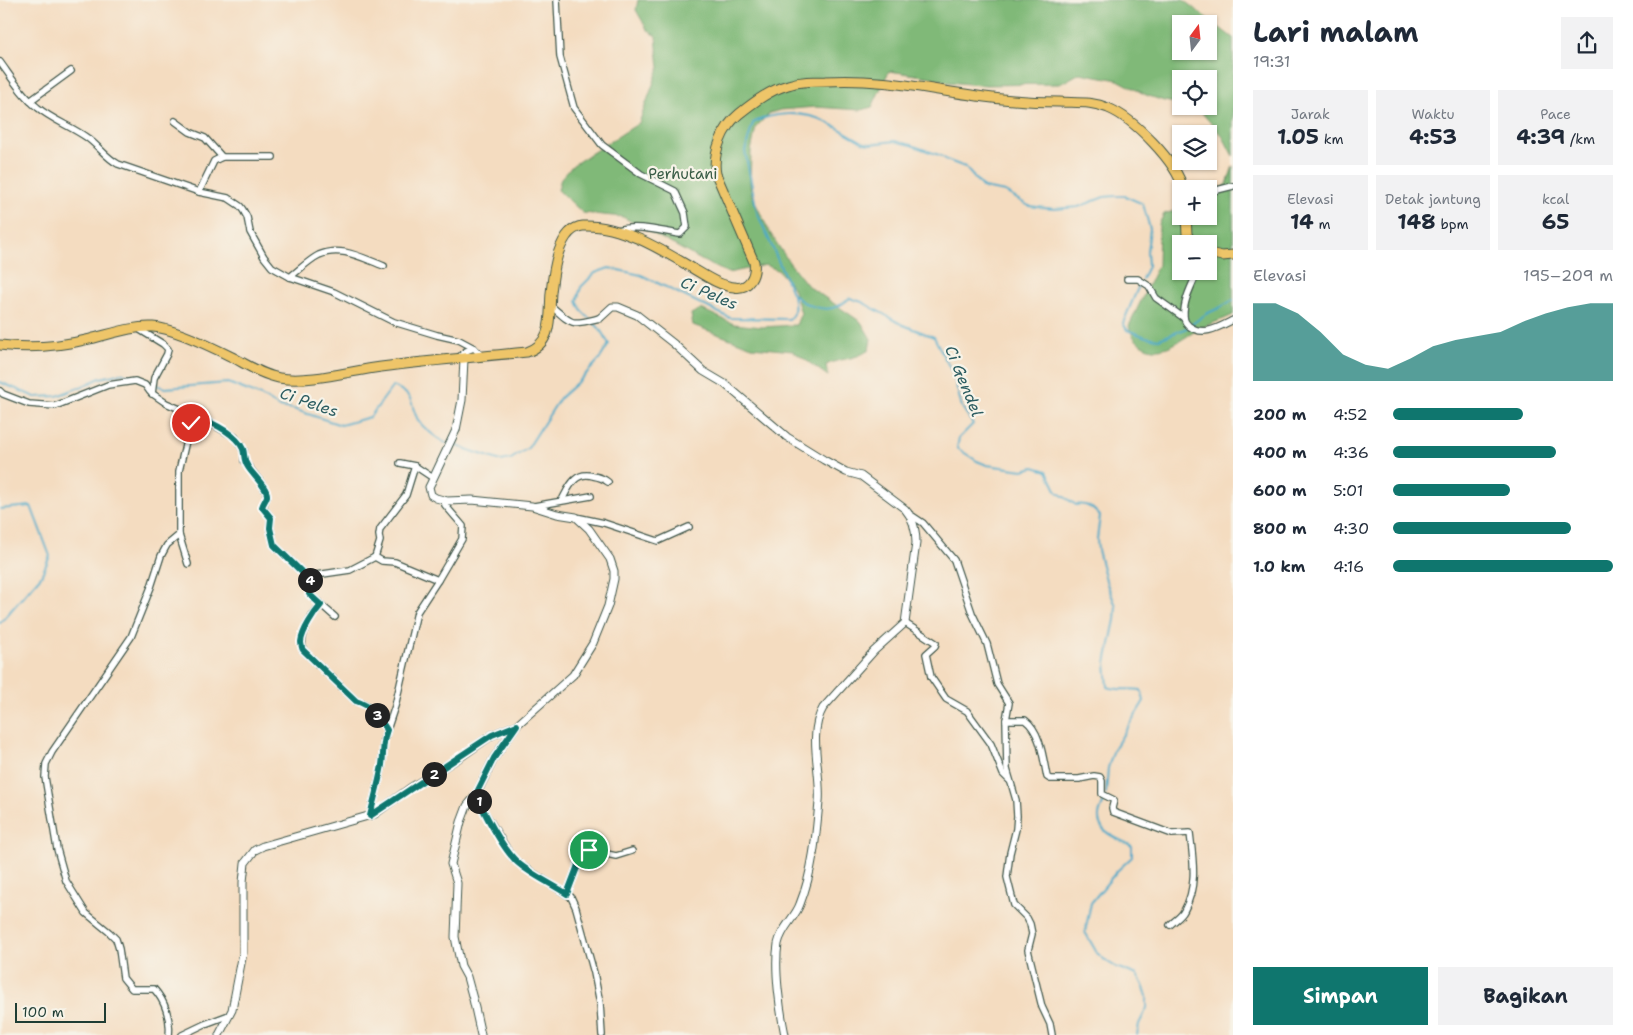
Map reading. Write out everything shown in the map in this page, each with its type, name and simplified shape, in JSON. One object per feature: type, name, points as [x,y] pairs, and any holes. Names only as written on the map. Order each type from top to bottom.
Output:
[{"type":"highway","points":[[0,345],[26,347],[53,345],[137,328],[155,327],[172,332],[232,357],[263,373],[288,379],[310,378],[386,366],[528,352],[538,346],[548,331],[552,287],[560,246],[568,234],[578,227],[586,226],[631,236],[656,247],[702,274],[734,288],[740,287],[749,282],[753,276],[754,262],[716,174],[717,154],[724,132],[731,120],[771,92],[790,84],[804,82],[851,79],[1001,99],[1098,104],[1123,116],[1141,132],[1162,153],[1176,171],[1180,180]]},
{"type":"highway","points":[[1217,255],[1233,255]]},
{"type":"street","points":[[557,0],[560,57],[574,108],[602,146],[641,174],[675,191],[685,213],[687,228],[680,234],[627,228],[614,231]]},
{"type":"street","points":[[0,62],[30,101],[38,108],[84,136],[96,145],[108,159],[199,192],[228,198],[240,206],[247,218],[249,229],[264,257],[272,267],[290,277],[334,292],[394,322],[459,340],[474,348],[483,357]]},
{"type":"street","points":[[30,101],[71,71]]},
{"type":"street","points":[[175,121],[190,132],[205,138],[222,157]]},
{"type":"street","points":[[199,192],[214,161],[222,157],[273,157]]},
{"type":"street","points":[[1217,190],[1233,186]]},
{"type":"street","points":[[290,277],[318,256],[335,250],[348,252],[384,266]]},
{"type":"street","points":[[1127,280],[1138,279],[1149,286],[1156,298],[1194,329],[1201,332],[1220,327],[1233,320]]},
{"type":"street","points":[[1185,321],[1187,297],[1194,280]]},
{"type":"street","points":[[550,305],[568,321],[575,323],[600,318],[612,307],[618,307],[637,315],[674,344],[703,371],[725,384],[787,437],[846,472],[861,476],[905,509],[923,523],[955,562],[972,613],[988,644],[997,684],[1009,703],[1006,720],[1007,769],[1016,800],[1017,816],[1007,877],[1014,904],[1030,924],[1032,934],[1028,950],[1042,1007],[1050,1024],[1052,1035]]},
{"type":"street","points":[[137,328],[168,349],[168,354],[153,387]]},
{"type":"street","points":[[474,348],[466,351],[460,359],[462,400],[456,430],[429,487],[431,495],[454,502],[472,500],[532,506],[557,514],[604,523],[658,541],[688,526]]},
{"type":"street","points":[[0,391],[3,394],[29,404],[55,406],[108,385],[135,381],[153,387],[166,403],[203,419],[236,437],[244,451],[244,461],[266,492],[267,496],[262,507],[271,518],[270,528],[273,544],[312,582]]},
{"type":"street","points":[[188,564],[179,535],[179,471],[192,415]]},
{"type":"street","points":[[400,463],[414,466],[433,478]]},
{"type":"street","points":[[335,617],[309,594],[313,586],[312,582],[316,575],[350,570],[375,557],[380,541],[380,530],[406,494],[414,466]]},
{"type":"street","points":[[562,500],[578,476],[588,474],[608,482]]},
{"type":"street","points":[[532,506],[591,496]]},
{"type":"street","points":[[370,816],[381,773],[383,744],[395,706],[416,612],[438,580],[462,539],[464,526],[445,506],[444,500]]},
{"type":"street","points":[[785,1035],[776,968],[778,943],[781,934],[800,906],[812,866],[820,790],[817,718],[823,708],[874,651],[905,623],[916,543],[916,534],[911,515]]},
{"type":"street","points":[[481,1035],[467,977],[461,966],[455,937],[457,883],[451,864],[464,814],[494,758],[517,725],[573,675],[593,643],[608,606],[614,579],[614,571],[610,559],[589,528],[576,518]]},
{"type":"street","points":[[169,1035],[170,1027],[165,1004],[157,992],[151,988],[132,989],[126,983],[123,978],[116,940],[110,932],[86,913],[66,880],[57,849],[44,769],[52,752],[131,637],[161,556],[167,545],[179,535]]},
{"type":"street","points":[[375,557],[382,561],[395,562],[438,580]]},
{"type":"street","points":[[321,605],[304,632],[301,642],[303,650],[356,701],[374,710],[387,730]]},
{"type":"street","points":[[905,623],[936,643],[925,656],[931,677],[946,699],[967,711],[991,744],[1002,774],[1010,781]]},
{"type":"street","points":[[1006,720],[1025,720],[1033,729],[1044,757],[1047,777],[1050,779],[1079,780],[1094,776],[1100,777],[1102,792],[1114,800],[1113,812],[1172,834],[1190,832],[1194,883],[1183,913],[1170,925]]},
{"type":"street","points":[[218,1035],[232,1010],[243,953],[243,882],[245,863],[249,856],[263,846],[370,816],[492,735],[517,725]]},
{"type":"street","points":[[476,794],[512,858],[571,897],[576,908],[594,973],[600,1003],[602,1035]]},
{"type":"street","points":[[567,894],[584,849],[616,856],[632,851]]},
{"type":"street","points":[[182,1035],[229,1015]]},
{"type":"green space","name":"Perhutani","points":[[638,0],[1183,0],[1203,15],[1172,15],[1172,60],[1218,60],[1218,27],[1233,38],[1233,156],[1217,130],[1217,125],[1213,125],[1204,115],[1217,115],[1217,70],[1172,70],[1172,102],[1146,95],[1118,80],[1080,73],[1060,84],[980,85],[948,82],[930,77],[889,71],[872,107],[861,110],[815,107],[780,110],[770,113],[756,127],[751,151],[750,185],[752,196],[770,233],[808,286],[861,322],[871,339],[869,350],[826,365],[828,376],[793,351],[752,347],[693,325],[691,314],[701,309],[734,324],[762,327],[796,325],[801,313],[793,288],[779,271],[766,265],[728,273],[623,217],[583,213],[558,190],[561,178],[573,165],[639,123],[659,68],[656,36],[647,29],[636,10]]},
{"type":"green space","points":[[1233,166],[1233,315],[1201,328],[1165,348],[1150,348],[1142,345],[1134,337],[1129,326],[1158,265],[1159,224],[1164,214],[1172,212],[1172,225],[1217,225],[1217,191],[1227,184]]},
{"type":"waterway","name":"Ci Peles","points":[[451,444],[501,461],[511,459],[528,448],[560,398],[599,360],[609,344],[599,328],[581,310],[577,301],[581,287],[595,273],[609,268],[641,275],[730,318],[789,319],[793,314],[793,295],[757,212],[745,151],[753,123],[761,119],[779,115],[798,114],[829,123],[865,143],[894,141],[911,145],[965,167],[983,188],[1005,192],[1029,206],[1054,209],[1078,207],[1104,197],[1125,196],[1143,204],[1150,229],[1147,251],[1148,266],[1142,279]]},
{"type":"waterway","name":"Ci Peles","points":[[1140,283],[1123,323],[1127,330],[1146,337],[1159,339],[1185,329],[1206,314],[1233,300]]},
{"type":"waterway","name":"Ci Gendel","points":[[794,295],[808,305],[825,309],[838,306],[850,298],[862,302],[903,325],[934,337],[953,374],[962,407],[973,424],[959,438],[957,448],[987,465],[1023,470],[1034,467],[1047,471],[1057,492],[1076,505],[1090,507],[1100,516],[1097,539],[1098,550],[1107,584],[1116,606],[1106,663],[1108,687],[1141,690],[1144,701],[1114,749],[1108,768],[1106,793]]},
{"type":"waterway","name":"Ci Peles","points":[[0,382],[35,397],[57,396],[100,378],[123,373],[165,388],[228,383],[261,396],[279,407],[293,409],[341,425],[370,417],[393,386],[406,393],[411,400],[418,420],[423,426],[446,443]]},
{"type":"waterway","name":"Ci Peles","points":[[0,509],[31,506],[50,556],[41,576],[0,623]]},
{"type":"waterway","name":"Ci Gendel","points":[[1105,798],[1099,814],[1099,822],[1106,832],[1132,846],[1132,857],[1117,871],[1091,903],[1085,932],[1097,953],[1116,967],[1137,975],[1143,985],[1147,996],[1147,1008],[1139,1024],[1137,1035]]},
{"type":"route","points":[[191,423],[192,415],[236,437],[244,451],[244,461],[266,492],[267,496],[262,507],[271,518],[270,528],[273,544],[312,582],[313,586],[309,594],[321,605],[304,632],[301,642],[303,650],[356,701],[374,710],[387,730],[383,744],[381,773],[370,816],[492,735],[517,725],[494,758],[476,794],[482,808],[512,858],[567,894],[584,849],[589,850]]}]
